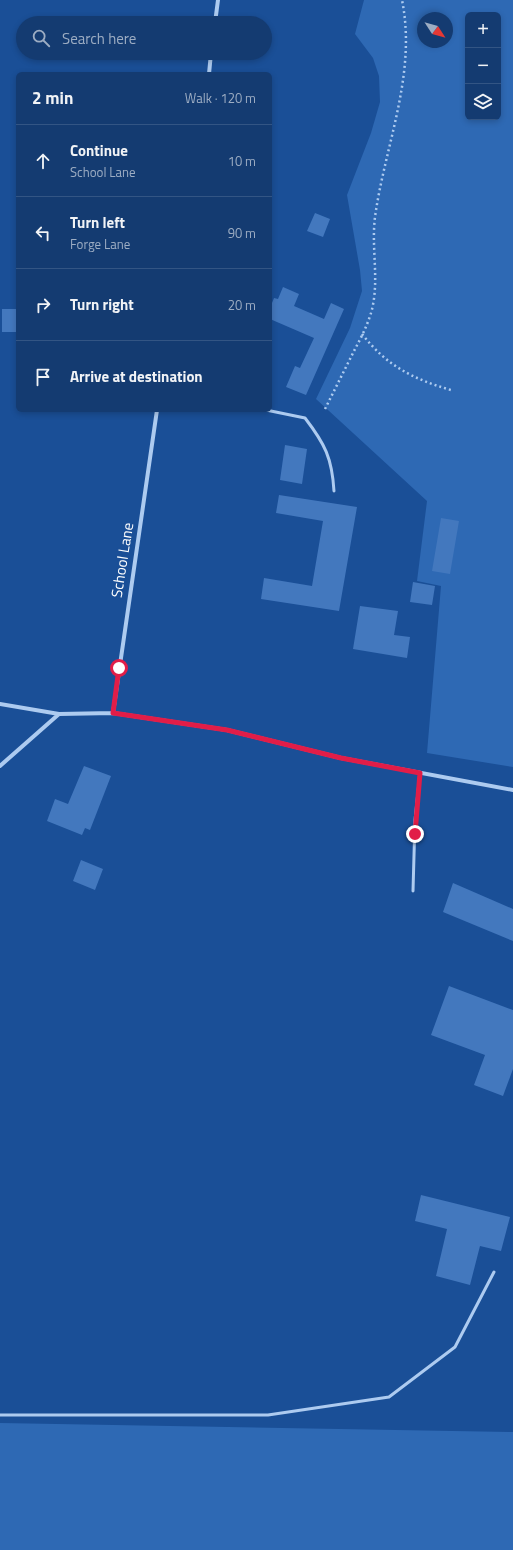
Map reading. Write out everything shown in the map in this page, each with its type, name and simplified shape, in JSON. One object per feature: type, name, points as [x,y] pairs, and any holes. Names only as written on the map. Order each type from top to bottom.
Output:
[{"type":"street","points":[[216,16],[218,0]]},
{"type":"street","points":[[209,72],[210,60]]},
{"type":"street","name":"School Lane","points":[[113,713],[157,412]]},
{"type":"street","points":[[0,704],[60,714],[113,713],[227,730],[341,758],[513,790]]},
{"type":"street","points":[[0,766],[60,714]]},
{"type":"lane","points":[[272,411],[305,418],[326,448],[333,468],[334,491]]},
{"type":"lane","points":[[414,891],[416,820],[420,773]]},
{"type":"lane","points":[[0,1415],[268,1415],[389,1397],[454,1347],[494,1272]]},
{"type":"path","points":[[325,409],[371,314],[375,296],[374,242],[376,212],[404,86],[406,29],[402,0]]},
{"type":"path","points":[[362,334],[384,358],[400,370],[451,390]]},
{"type":"shaded area","points":[[364,0],[513,0],[513,767],[427,753],[441,586],[417,581],[427,501],[316,399],[350,328],[362,291],[360,270],[347,195],[371,133],[380,102],[379,76],[373,58],[355,34]]},
{"type":"shaded area","points":[[0,1423],[513,1432],[513,1550],[0,1550]]},
{"type":"building","points":[[315,213],[330,219],[323,237],[307,231]]},
{"type":"building","points":[[283,287],[299,294],[294,306],[324,319],[331,303],[344,309],[306,395],[286,387],[295,366],[300,368],[314,338],[272,320],[272,303],[274,298],[278,299]]},
{"type":"building","points":[[2,309],[16,309],[16,332],[2,332]]},
{"type":"building","points":[[285,445],[307,449],[302,484],[280,480]]},
{"type":"building","points":[[279,495],[357,507],[339,611],[261,599],[264,578],[312,586],[323,521],[276,513]]},
{"type":"building","points":[[441,518],[459,521],[450,574],[432,571]]},
{"type":"building","points":[[413,582],[435,586],[432,605],[410,602]]},
{"type":"building","points":[[360,606],[398,611],[394,635],[410,637],[407,658],[353,649]]},
{"type":"building","points":[[84,766],[111,776],[90,830],[85,828],[82,835],[47,821],[55,799],[68,804]]},
{"type":"building","points":[[81,860],[103,869],[95,890],[73,881]]},
{"type":"building","points":[[453,883],[513,909],[513,941],[443,912]]},
{"type":"building","points":[[449,986],[513,1010],[513,1069],[503,1096],[474,1085],[485,1055],[431,1035]]},
{"type":"building","points":[[421,1195],[510,1217],[501,1251],[480,1246],[470,1285],[436,1276],[447,1229],[415,1221]]},
{"type":"route","points":[[119,668],[113,713],[227,730],[341,758],[420,773],[415,834]]}]
